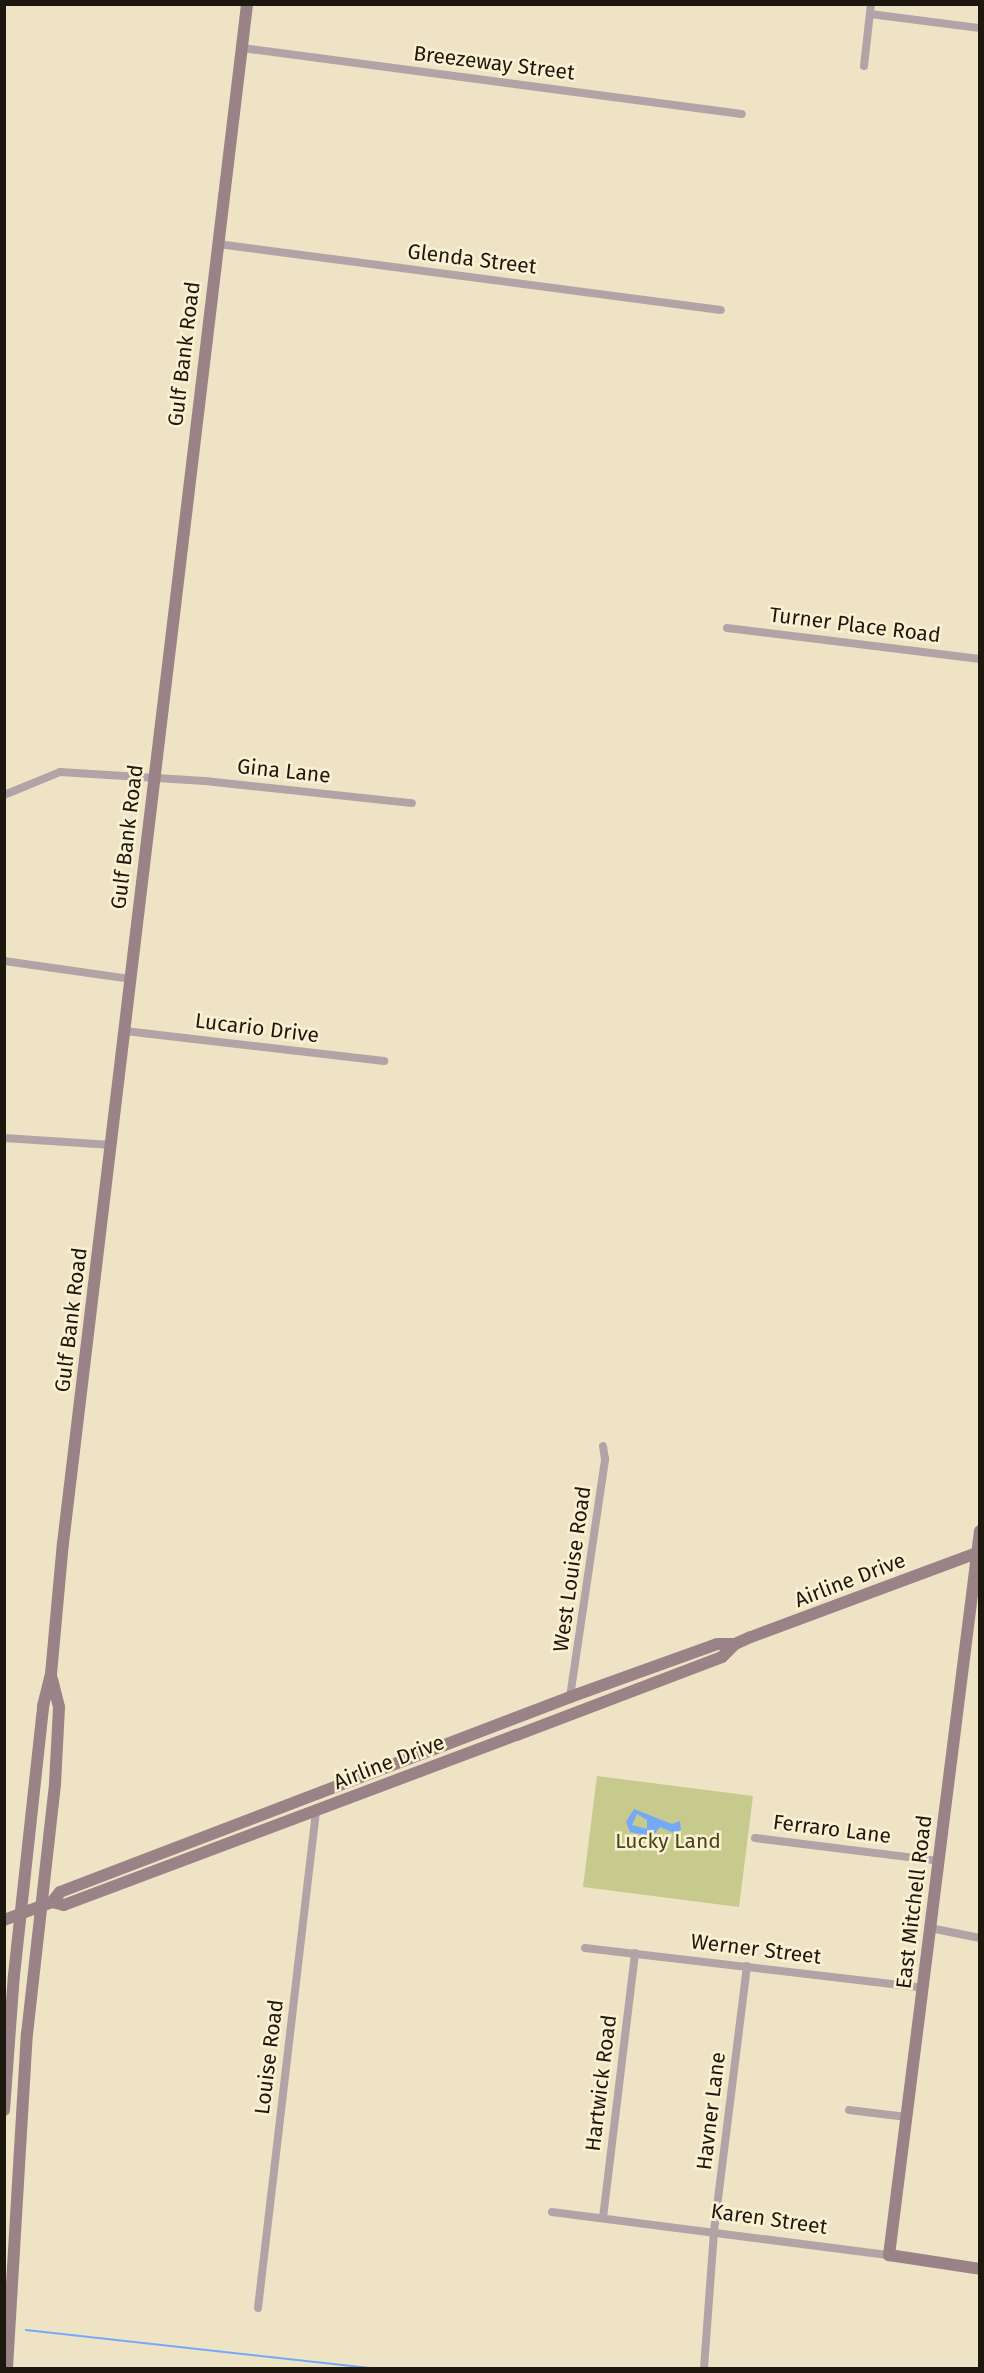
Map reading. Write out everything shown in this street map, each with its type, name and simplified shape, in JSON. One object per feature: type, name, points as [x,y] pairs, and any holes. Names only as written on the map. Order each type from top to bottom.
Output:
[{"type":"main road","name":"Gulf Bank Road","points":[[4,2110],[21,1914],[43,1706],[51,1674],[63,1543],[247,4]]},
{"type":"main road","name":"East Mitchell Road","points":[[889,2255],[980,1531]]},
{"type":"main road","name":"Airline Drive","points":[[4,1920],[52,1902],[60,1892],[570,1697],[717,1644],[735,1644],[978,1553]]},
{"type":"main road","name":"Airline Drive","points":[[52,1902],[64,1905],[589,1708],[722,1657],[735,1644]]},
{"type":"main road","name":"Gulf Bank Road","points":[[7,2368],[27,2034],[39,1908],[55,1784],[59,1707],[51,1674]]},
{"type":"main road","points":[[570,1697],[589,1708]]},
{"type":"main road","name":"Karen Street","points":[[889,2255],[980,2269]]},
{"type":"street","points":[[864,66],[871,4]]},
{"type":"street","points":[[870,14],[980,28]]},
{"type":"street","name":"Breezeway Street","points":[[242,48],[742,114]]},
{"type":"street","name":"Glenda Street","points":[[218,244],[721,309]]},
{"type":"street","name":"Turner Place Road","points":[[727,628],[980,659]]},
{"type":"street","name":"Gina Lane","points":[[4,795],[60,772],[412,803]]},
{"type":"street","points":[[4,961],[130,979]]},
{"type":"street","name":"Lucario Drive","points":[[125,1031],[384,1061]]},
{"type":"street","points":[[4,1138],[112,1145]]},
{"type":"street","name":"West Louise Road","points":[[570,1697],[604,1470],[603,1446]]},
{"type":"street","name":"Louise Road","points":[[258,2308],[316,1811]]},
{"type":"street","name":"Ferraro Lane","points":[[755,1838],[939,1861]]},
{"type":"street","points":[[930,1928],[980,1938]]},
{"type":"street","name":"Werner Street","points":[[585,1948],[924,1988]]},
{"type":"street","name":"Hartwick Road","points":[[603,2218],[635,1953]]},
{"type":"street","name":"Havner Lane","points":[[704,2368],[714,2231],[747,1966]]},
{"type":"street","points":[[849,2110],[907,2117]]},
{"type":"street","name":"Karen Street","points":[[552,2212],[889,2255]]},
{"type":"green space","name":"Lucky Land","points":[[597,1776],[753,1796],[739,1907],[583,1887]]},
{"type":"water","points":[[634,1809],[672,1824],[680,1821],[681,1830],[674,1833],[660,1827],[655,1833],[644,1835],[630,1832],[626,1822]],"holes":[[[637,1814],[647,1820],[647,1829],[632,1825]]]},
{"type":"waterway","points":[[26,2330],[372,2368]]}]
